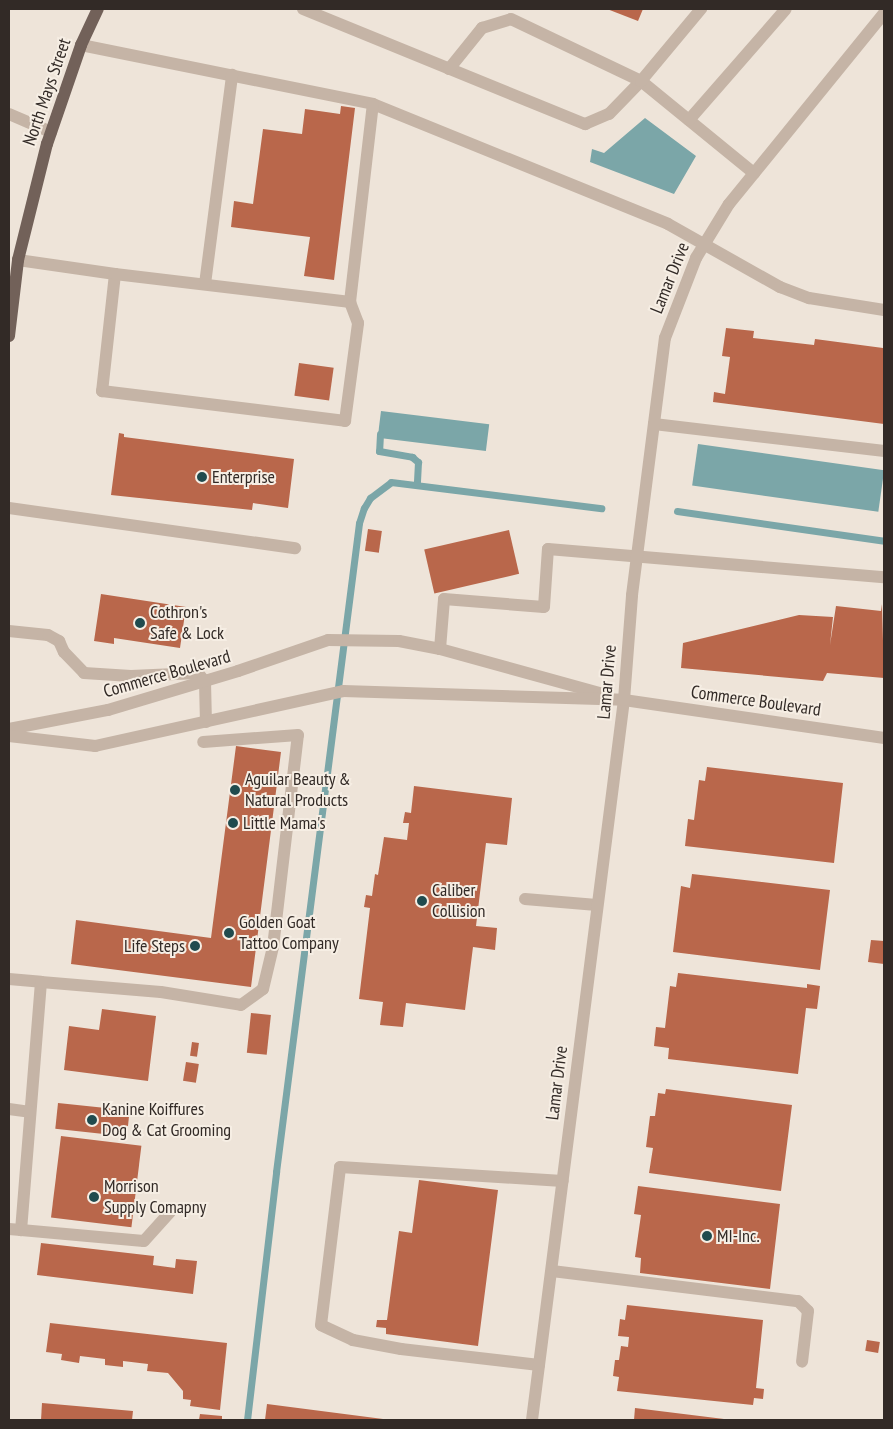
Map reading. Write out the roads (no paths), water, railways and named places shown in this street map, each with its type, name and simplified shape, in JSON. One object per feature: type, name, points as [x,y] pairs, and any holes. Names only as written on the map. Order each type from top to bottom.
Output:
[{"type":"main road","name":"North Mays Street","points":[[9,336],[18,260],[51,132],[81,45],[98,9]]},
{"type":"street","points":[[303,9],[585,124],[609,114],[641,81],[701,9]]},
{"type":"street","points":[[690,120],[786,9]]},
{"type":"street","name":"Lamar Drive","points":[[532,1420],[624,700],[636,556],[665,338],[702,246],[729,204],[884,13]]},
{"type":"street","points":[[449,68],[482,28],[511,19],[641,81],[754,173]]},
{"type":"street","points":[[81,45],[373,104],[668,224],[702,246],[758,276],[809,298],[884,310]]},
{"type":"street","points":[[205,284],[232,75]]},
{"type":"street","points":[[115,274],[102,391],[345,421],[358,323],[350,302],[373,104]]},
{"type":"street","points":[[9,114],[51,132]]},
{"type":"street","points":[[18,260],[115,274],[350,302]]},
{"type":"street","points":[[654,424],[884,451]]},
{"type":"street","points":[[9,508],[296,548]]},
{"type":"street","points":[[440,649],[444,598],[544,607],[548,549],[884,577]]},
{"type":"street","points":[[9,631],[48,636],[59,640],[64,652],[84,673],[131,676],[198,672],[205,682],[206,722]]},
{"type":"street","name":"Commerce Boulevard","points":[[9,728],[108,710],[205,682],[328,640],[399,641],[440,649],[624,700]]},
{"type":"street","name":"Commerce Boulevard","points":[[9,736],[95,746],[343,691],[624,700],[884,738]]},
{"type":"street","points":[[9,979],[161,992],[241,1005],[263,989],[273,947],[298,735],[204,742]]},
{"type":"street","points":[[525,899],[598,905]]},
{"type":"street","points":[[41,982],[30,1112],[15,1230],[144,1241],[170,1212]]},
{"type":"street","points":[[9,1109],[30,1112]]},
{"type":"street","points":[[539,1365],[391,1347],[353,1340],[321,1326],[340,1167],[563,1181]]},
{"type":"street","points":[[552,1271],[798,1300],[808,1311],[802,1362]]},
{"type":"water","points":[[645,118],[696,156],[674,194],[590,162],[592,149],[604,153]]},
{"type":"water","points":[[381,411],[489,424],[486,451],[378,438]]},
{"type":"water","points":[[698,444],[884,470],[878,512],[692,486]]},
{"type":"waterway","points":[[380,434],[379,451],[412,457],[418,462],[417,484]]},
{"type":"waterway","points":[[247,1420],[276,1172],[359,523],[364,508],[370,498],[391,482],[601,508]]},
{"type":"waterway","points":[[677,511],[884,541]]},
{"type":"place","name":"Enterprise","points":[[202,477]]},
{"type":"place","name":"Cothron's Safe & Lock","points":[[140,623]]},
{"type":"place","name":"Aguilar Beauty & Natural Products","points":[[235,790]]},
{"type":"place","name":"Little Mama's","points":[[233,823]]},
{"type":"place","name":"Caliber Collision","points":[[422,901]]},
{"type":"place","name":"Golden Goat Tattoo Company","points":[[229,933]]},
{"type":"place","name":"Life Steps","points":[[195,946]]},
{"type":"place","name":"Kanine Koiffures Dog & Cat Grooming","points":[[92,1120]]},
{"type":"place","name":"Morrison Supply Comapny","points":[[94,1197]]},
{"type":"place","name":"MI-Inc.","points":[[707,1236]]}]
